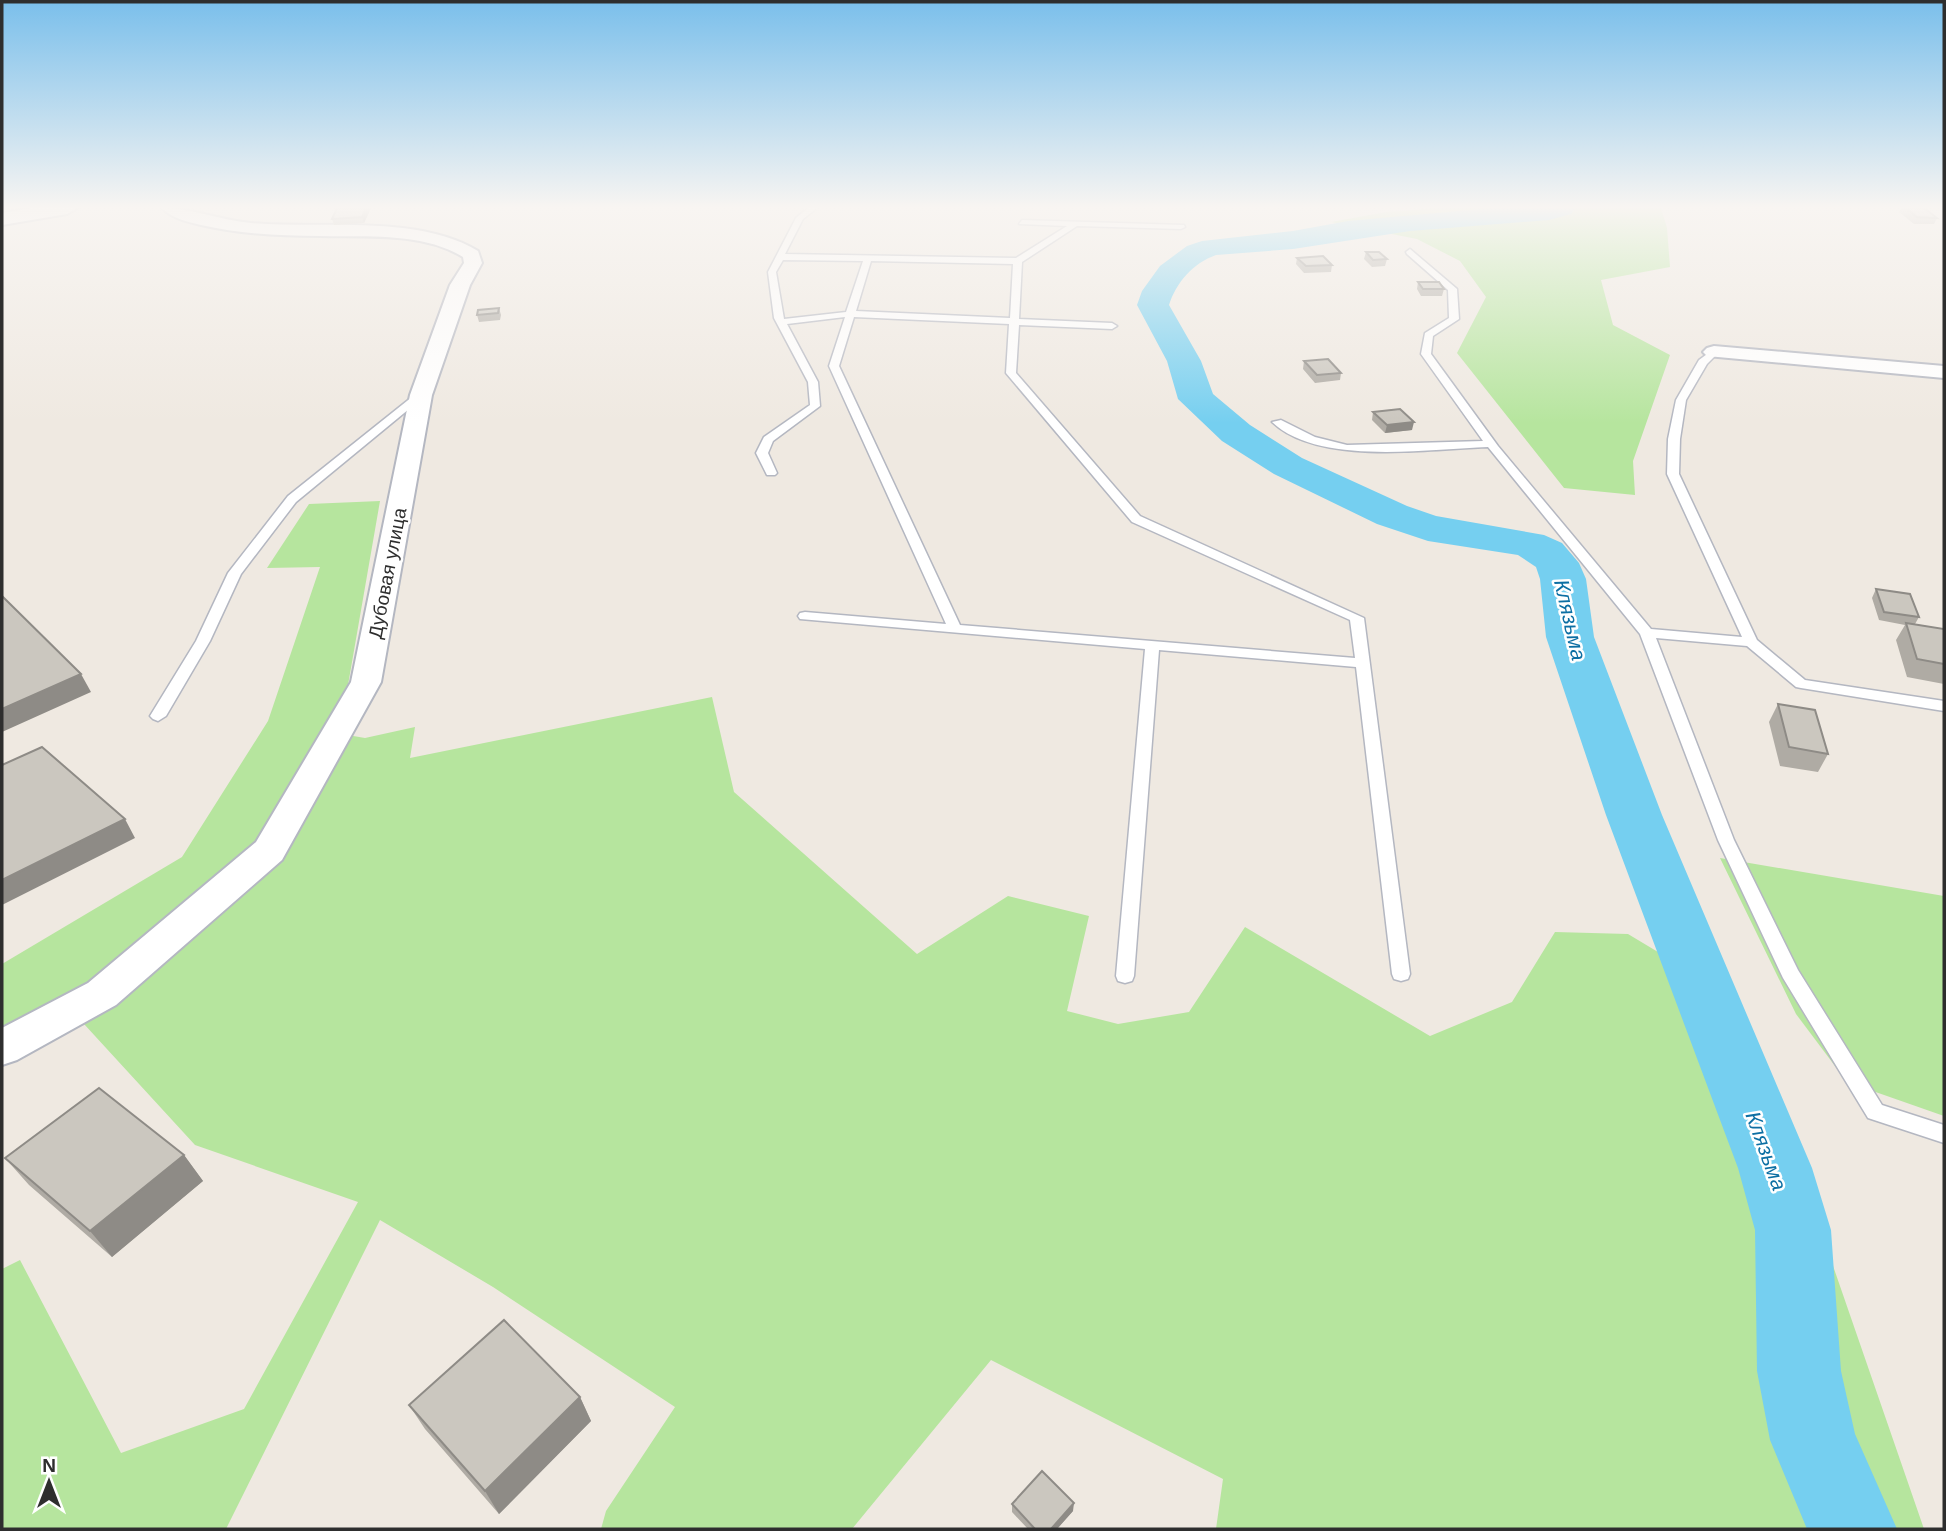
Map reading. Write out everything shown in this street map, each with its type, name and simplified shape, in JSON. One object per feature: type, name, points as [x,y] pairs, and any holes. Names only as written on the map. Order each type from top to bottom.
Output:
[{"type":"street","name":"Дубовая улица","points":[[2,1048],[102,994],[269,850],[366,682],[421,395],[463,279]]},
{"type":"street","points":[[1714,352],[1944,372]]},
{"type":"lane","points":[[771,473],[762,453],[768,439],[815,406],[813,382],[781,322],[773,279]]},
{"type":"lane","points":[[861,279],[834,366],[955,629]]},
{"type":"lane","points":[[1017,279],[1011,373],[1136,519],[1357,618],[1401,974]]},
{"type":"lane","points":[[1441,279],[1452,289],[1454,319],[1427,335],[1426,354],[1491,444],[1647,633],[1726,839],[1790,973],[1875,1112],[1944,1134]]},
{"type":"lane","points":[[781,322],[850,314],[1112,326]]},
{"type":"lane","points":[[1714,352],[1703,362],[1681,400],[1674,439],[1673,474],[1751,642],[1801,684],[1944,706]]},
{"type":"lane","points":[[158,716],[202,641],[235,573],[292,499],[421,395]]},
{"type":"lane","points":[[1277,422],[1303,437],[1325,445],[1347,448],[1491,444]]},
{"type":"lane","points":[[805,616],[1362,663]]},
{"type":"lane","points":[[1647,633],[1751,642]]},
{"type":"lane","points":[[1125,975],[1152,646]]},
{"type":"green space","points":[[1473,279],[1604,279],[1601,280],[1613,325],[1670,355],[1633,461],[1635,495],[1564,488],[1457,353],[1486,297]]},
{"type":"green space","points":[[380,501],[348,685],[324,731],[365,738],[415,727],[410,758],[712,697],[734,792],[917,954],[1008,896],[1089,916],[1067,1011],[1118,1024],[1189,1012],[1245,927],[1430,1036],[1512,1002],[1555,932],[1628,934],[1658,952],[1748,1020],[1924,1529],[1216,1529],[1223,1479],[991,1360],[852,1529],[601,1529],[606,1511],[675,1407],[493,1287],[380,1220],[226,1529],[2,1529],[2,1269],[20,1260],[121,1453],[244,1409],[358,1202],[195,1145],[84,1024],[2,1034],[2,964],[182,857],[268,721],[320,567],[267,568],[309,504]]},
{"type":"green space","points":[[1720,858],[1944,896],[1944,1116],[1847,1082],[1796,1014]]},
{"type":"building","points":[[1418,282],[1439,282],[1444,289],[1423,289]]},
{"type":"building","points":[[499,308],[498,313],[477,315],[478,310]]},
{"type":"building","points":[[1328,359],[1341,373],[1317,375],[1304,361]]},
{"type":"building","points":[[1400,409],[1414,422],[1387,425],[1373,412]]},
{"type":"building","points":[[1876,589],[1910,594],[1919,617],[1884,612]]},
{"type":"building","points":[[2,596],[81,674],[2,709]]},
{"type":"building","points":[[1906,623],[1944,629],[1944,664],[1917,659]]},
{"type":"building","points":[[1778,704],[1815,710],[1828,754],[1789,747]]},
{"type":"building","points":[[42,747],[125,819],[2,880],[2,765]]},
{"type":"building","points":[[99,1088],[184,1155],[90,1231],[5,1158]]},
{"type":"building","points":[[504,1320],[580,1397],[485,1491],[409,1405]]},
{"type":"building","points":[[1042,1471],[1074,1503],[1051,1529],[1035,1529],[1012,1504]]},
{"type":"waterway","name":"Клязьма","points":[[1166,279],[1153,305],[1184,361],[1196,399],[1236,433],[1288,466],[1392,515],[1428,528],[1529,544],[1546,552],[1557,563],[1563,579],[1570,637],[1634,815],[1775,1168],[1793,1230],[1799,1371],[1813,1440],[1852,1529]]}]
